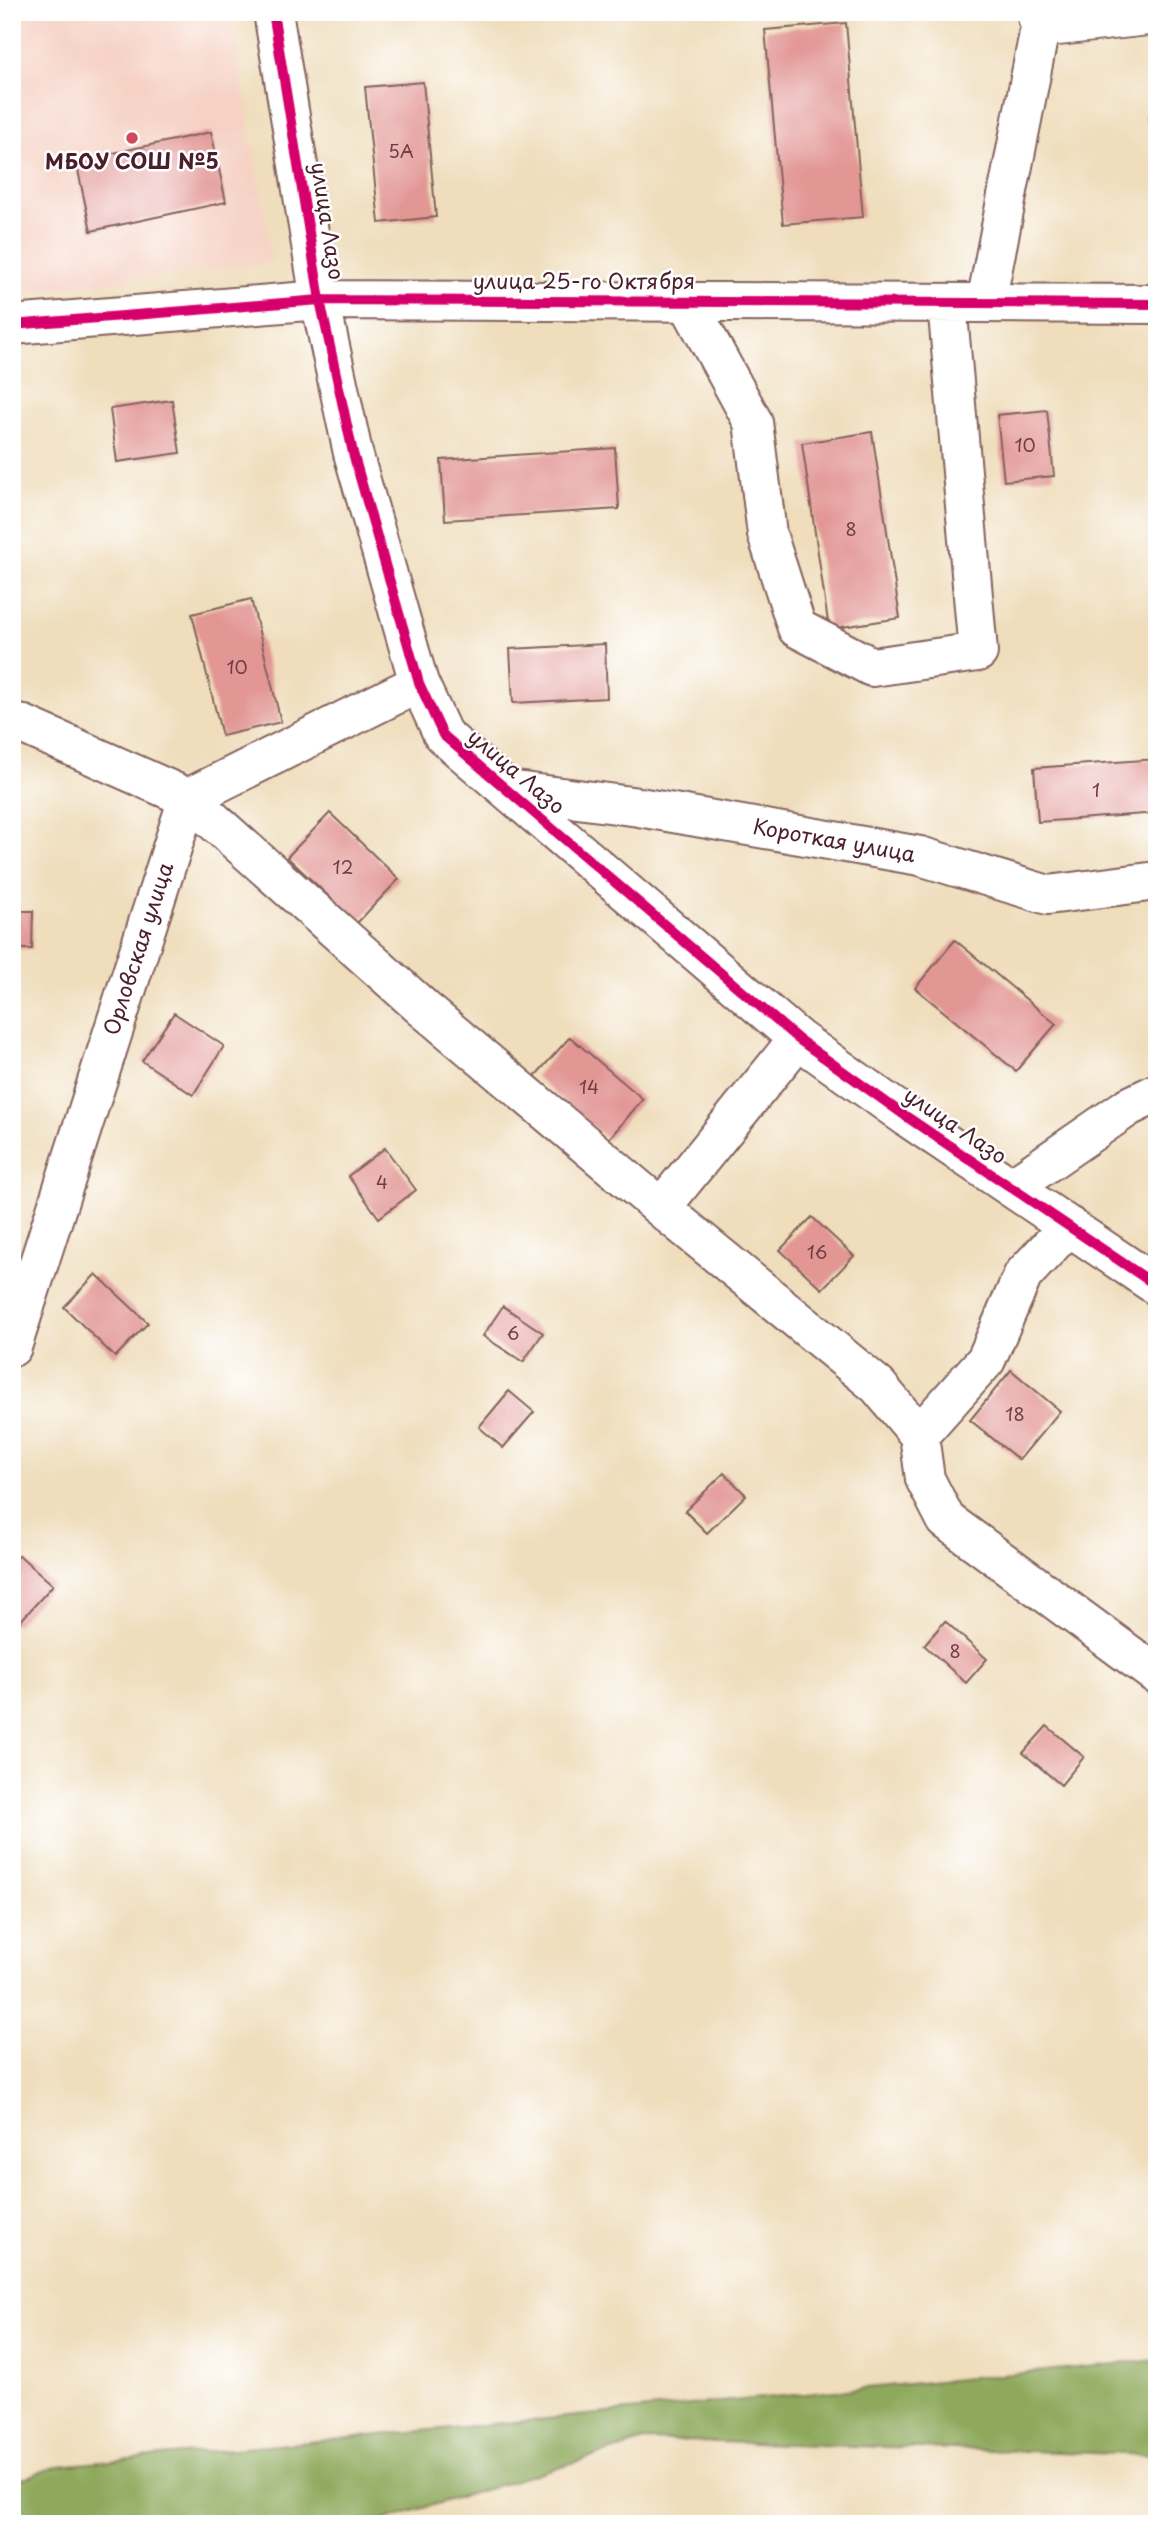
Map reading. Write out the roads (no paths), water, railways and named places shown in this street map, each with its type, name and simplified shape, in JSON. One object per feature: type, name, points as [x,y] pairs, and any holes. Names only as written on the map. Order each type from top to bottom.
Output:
[{"type":"street","name":"улица Лазо","points":[[273,12],[320,300],[353,453],[419,683],[443,735],[798,1039],[907,1117],[1157,1286]]},
{"type":"street","points":[[986,303],[1038,20],[1157,15]]},
{"type":"street","name":"улица 25-го Октября","points":[[12,325],[320,300],[1157,304]]},
{"type":"street","points":[[687,301],[753,422],[767,534],[797,628],[872,667],[978,652],[947,303]]},
{"type":"street","points":[[188,798],[419,683]]},
{"type":"street","points":[[12,723],[24,725],[188,798],[424,1009],[878,1385],[919,1435],[925,1479],[946,1520],[1157,1675]]},
{"type":"street","name":"Короткая улица","points":[[508,790],[639,807],[920,856],[1048,895],[1157,881]]},
{"type":"street","name":"Орловская улица","points":[[12,1347],[188,798]]},
{"type":"street","points":[[661,1208],[798,1039]]},
{"type":"street","points":[[1012,1187],[1128,1107],[1157,1093]]},
{"type":"street","points":[[919,1435],[986,1360],[1023,1275],[1069,1226]]},
{"type":"place","name":"МБОУ СОШ №5","points":[[132,138]]}]
